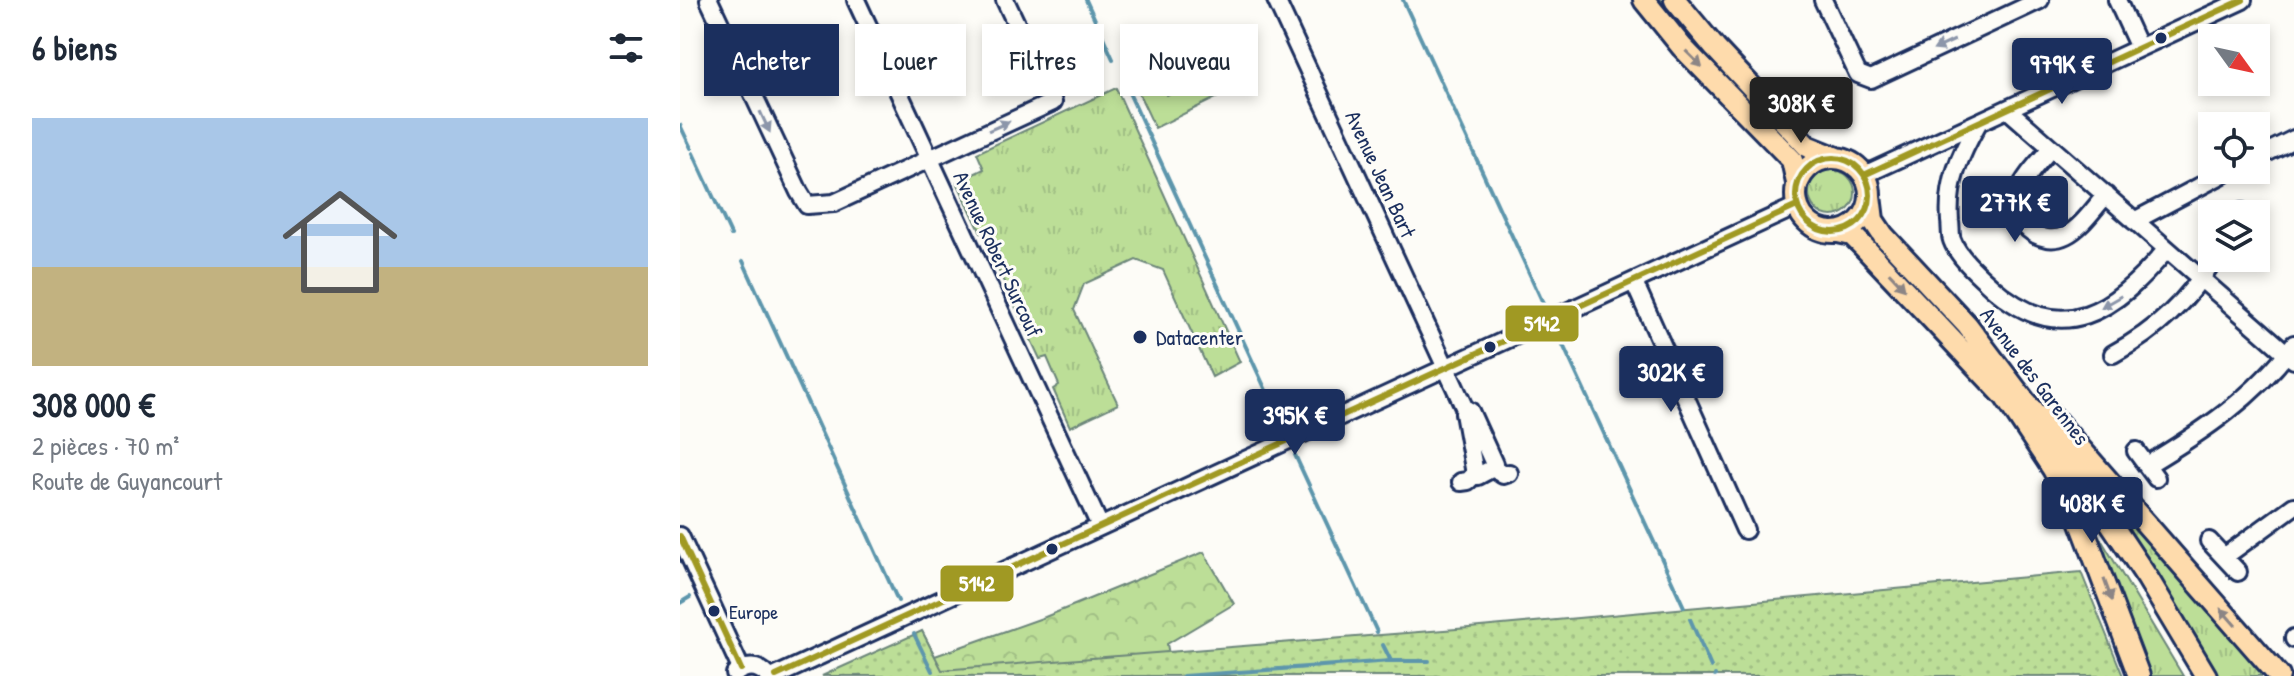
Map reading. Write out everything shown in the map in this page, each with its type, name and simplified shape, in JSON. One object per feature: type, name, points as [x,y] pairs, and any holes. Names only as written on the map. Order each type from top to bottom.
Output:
[{"type":"main road","points":[[1644,0],[1682,47],[1792,160],[1797,183],[1797,206],[1808,223],[1828,232],[1838,232],[1851,228],[1861,220],[1870,196],[1864,175],[1847,161],[1807,146],[1715,48],[1675,0]]},
{"type":"main road","points":[[1797,183],[1813,164],[1837,158]]},
{"type":"main road","name":"Avenue des Garennes","points":[[1870,196],[1873,220],[1883,235],[1967,325],[2097,499],[2206,676]]},
{"type":"main road","name":"Avenue des Garennes","points":[[1838,232],[1852,235],[2034,425],[2091,503],[2197,676]]},
{"type":"main road","points":[[1967,325],[2003,360],[2279,676]]},
{"type":"main road","points":[[2006,398],[2053,469],[2080,520],[2139,676]]},
{"type":"street","points":[[709,0],[807,205],[834,203],[1053,102],[1005,0]]},
{"type":"street","name":"Avenue Robert Surcouf","points":[[856,0],[1100,526]]},
{"type":"street","name":"Avenue Jean Bart","points":[[1276,0],[1465,409]]},
{"type":"street","points":[[1823,0],[1858,74],[1871,79],[2040,0]]},
{"type":"street","points":[[2117,0],[2139,48]]},
{"type":"street","points":[[1864,175],[2243,0]]},
{"type":"street","points":[[2007,109],[2201,279],[2292,353],[2228,413],[2152,472],[2136,451]]},
{"type":"street","points":[[1978,123],[1953,175],[1950,197],[1952,239],[1985,280],[2012,305],[2045,318],[2086,314],[2124,294],[2145,276],[2167,249]]},
{"type":"street","points":[[2270,151],[2294,139]]},
{"type":"street","points":[[2051,148],[2017,196],[2021,221],[2030,231],[2042,238],[2065,236],[2075,230],[2106,195]]},
{"type":"street","points":[[2134,221],[2204,184]]},
{"type":"street","points":[[776,676],[1797,206]]},
{"type":"street","points":[[2113,354],[2149,332],[2172,313],[2206,272]]},
{"type":"street","points":[[1634,282],[1745,530]]},
{"type":"street","points":[[1465,409],[1470,411],[1494,464],[1501,471],[1468,478],[1465,409]]},
{"type":"street","points":[[2224,557],[2294,506]]},
{"type":"street","points":[[680,536],[738,673],[758,668],[768,676]]},
{"type":"street","points":[[2209,541],[2238,572]]},
{"type":"green space","points":[[1653,0],[1667,0],[1782,131],[1779,134],[1722,79]]},
{"type":"green space","points":[[1116,88],[1240,362],[1212,377],[1163,270],[1136,260],[1084,284],[1074,310],[1118,404],[1070,427],[1053,389],[1059,385],[1047,357],[1040,359],[994,261],[1001,257],[988,230],[981,233],[957,182],[984,169],[977,153]]},
{"type":"green space","points":[[1140,96],[1220,96],[1155,128]]},
{"type":"green space","points":[[1832,170],[1841,171],[1848,177],[1854,184],[1854,202],[1848,209],[1841,215],[1832,216],[1823,215],[1816,209],[1810,202],[1809,193],[1810,184],[1816,177],[1823,171]]},
{"type":"green space","points":[[2058,440],[2267,676],[2212,676]]},
{"type":"green space","points":[[2078,501],[2183,676],[2147,676]]},
{"type":"green space","points":[[1204,552],[1234,604],[1167,644],[1171,665],[1249,676],[840,676],[922,631],[935,656],[1045,617]]},
{"type":"green space","points":[[2081,572],[2123,676],[822,676],[922,631],[942,670],[1469,628]]},
{"type":"waterway","points":[[1086,0],[1113,59]]},
{"type":"waterway","points":[[1403,0],[1543,303]]},
{"type":"waterway","points":[[1131,96],[1281,423]]},
{"type":"waterway","points":[[680,125],[691,148]]},
{"type":"waterway","points":[[693,153],[731,235]]},
{"type":"waterway","points":[[743,261],[898,601]]},
{"type":"waterway","points":[[1558,334],[1684,607]]},
{"type":"waterway","points":[[1295,455],[1377,632]]},
{"type":"waterway","points":[[680,603],[690,597]]},
{"type":"waterway","points":[[1690,619],[1711,667]]},
{"type":"waterway","points":[[914,634],[932,671]]},
{"type":"waterway","points":[[1383,645],[1391,661]]},
{"type":"waterway","points":[[1183,676],[1429,661]]},
{"type":"transit line","name":"5142","points":[[1864,175],[2243,0]]},
{"type":"transit line","name":"5142","points":[[1833,158],[1847,161],[1859,169],[1867,181],[1870,195],[1867,209],[1859,221],[1847,229],[1833,232],[1819,229],[1807,221],[1799,209],[1796,195],[1799,181],[1807,169],[1819,161],[1833,158]]},
{"type":"transit line","name":"5142","points":[[776,676],[1797,206]]},
{"type":"transit line","name":"5142","points":[[680,536],[741,669]]},
{"type":"place","name":"Datacenter","points":[[1140,337]]},
{"type":"place","name":"Europe","points":[[714,611]]}]
